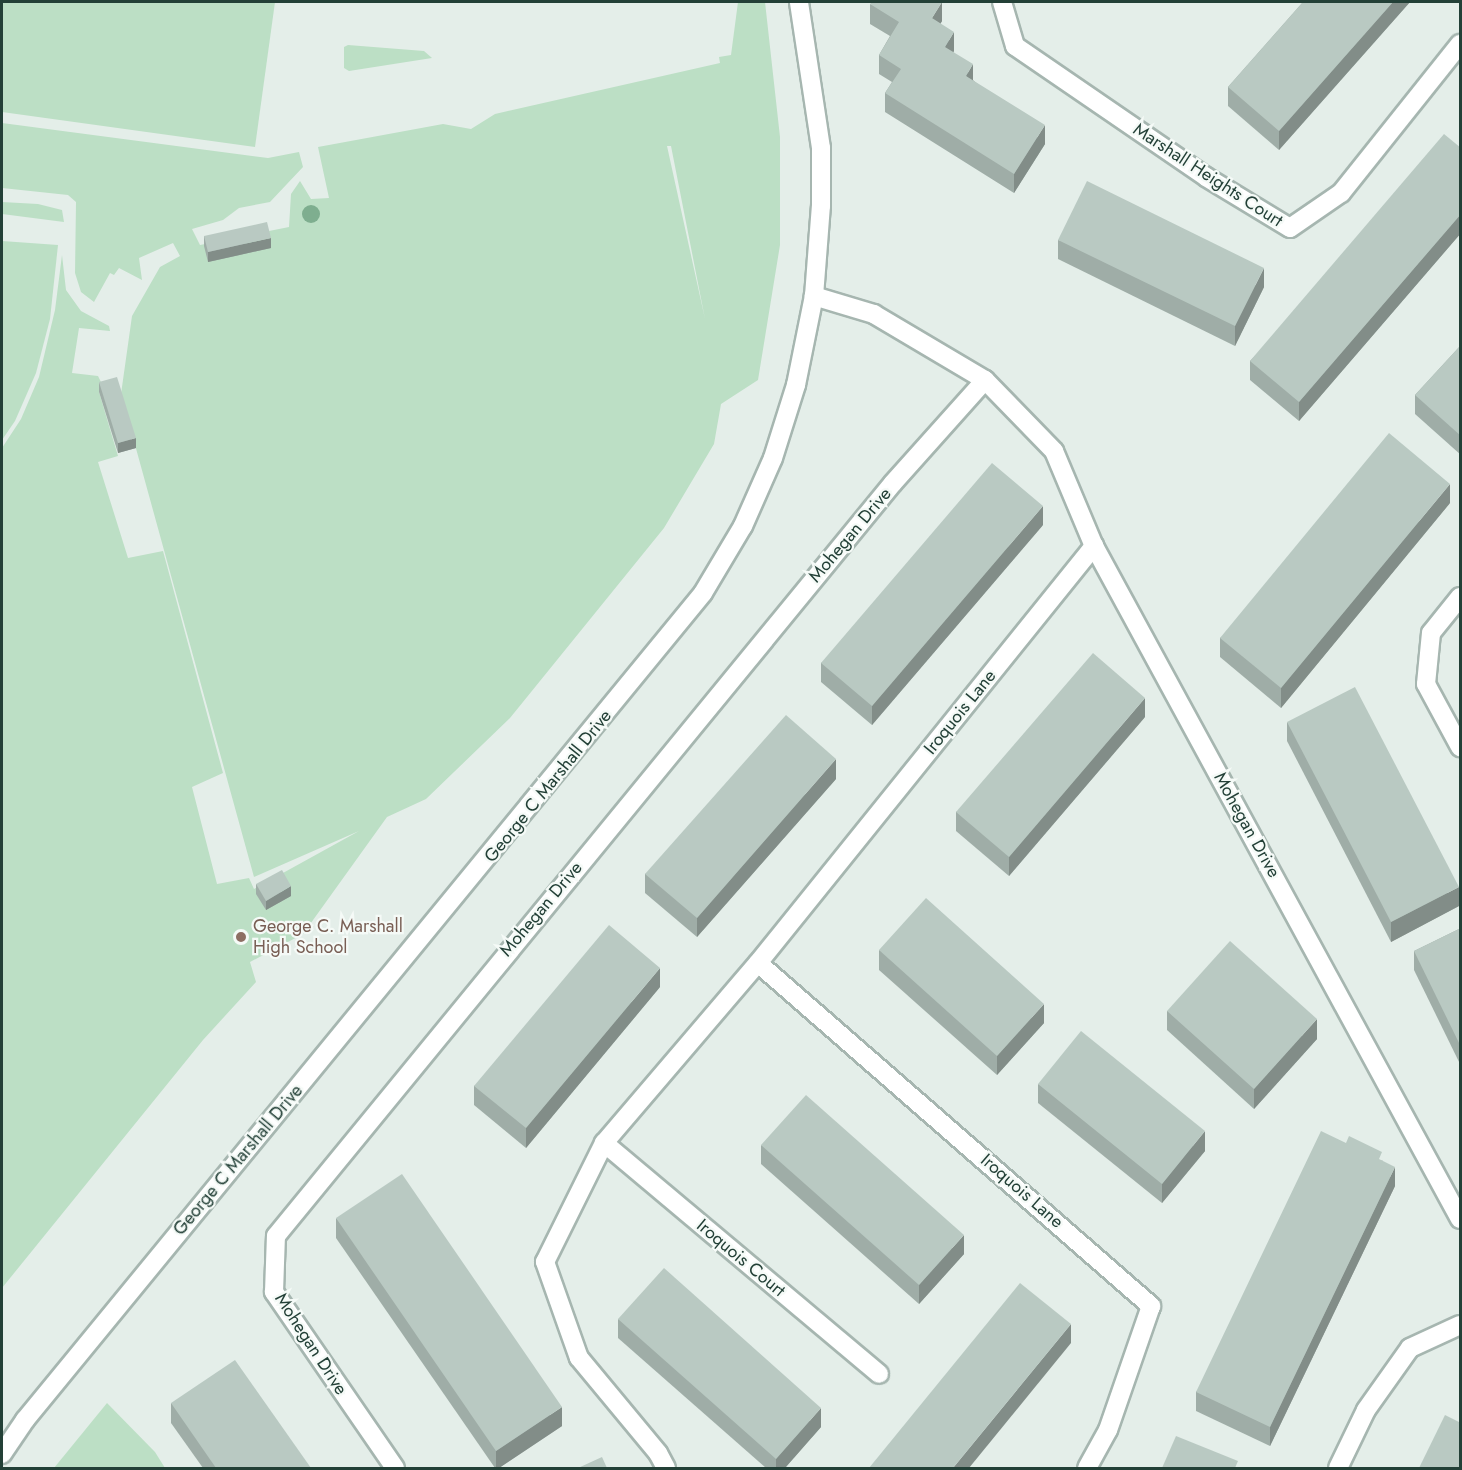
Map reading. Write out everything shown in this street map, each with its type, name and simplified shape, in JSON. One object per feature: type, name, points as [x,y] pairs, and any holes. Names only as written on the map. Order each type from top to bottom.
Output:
[{"type":"street","name":"George C Marshall Drive","points":[[2,1454],[25,1420],[703,593],[743,526],[773,458],[796,385],[813,296],[821,206],[821,148],[800,2]]},
{"type":"street","name":"Marshall Heights Court","points":[[1002,2],[1015,46],[1206,177],[1290,228],[1341,193],[1461,44]]},
{"type":"street","name":"Mohegan Drive","points":[[813,296],[874,314],[985,380],[1053,451],[1094,546],[1461,1219]]},
{"type":"street","name":"Mohegan Drive","points":[[395,1468],[274,1292],[276,1236],[893,483],[985,380]]},
{"type":"street","name":"Iroquois Lane","points":[[666,1468],[658,1453],[579,1358],[545,1262],[604,1143],[758,963],[1094,546]]},
{"type":"street","points":[[1461,597],[1431,633],[1426,684],[1461,747]]},
{"type":"street","name":"Iroquois Lane","points":[[758,963],[1151,1306],[1108,1430],[1087,1468]]},
{"type":"street","name":"Iroquois Court","points":[[604,1143],[879,1374]]},
{"type":"street","points":[[1338,1468],[1366,1410],[1410,1348],[1461,1325]]},
{"type":"green space","points":[[2,2],[275,2],[255,147],[2,112]]},
{"type":"green space","name":"George C. Marshall High School","points":[[738,2],[765,2],[780,137],[780,245],[758,380],[721,404],[714,444],[664,528],[510,718],[426,799],[387,817],[303,934],[250,962],[256,982],[203,1040],[2,1288],[2,448],[21,419],[39,377],[55,310],[62,255],[66,290],[81,311],[109,326],[110,331],[79,328],[72,373],[98,376],[105,390],[99,392],[118,456],[98,462],[128,558],[163,551],[223,773],[192,787],[217,884],[249,878],[254,889],[359,831],[254,877],[121,394],[132,316],[160,267],[180,256],[173,243],[139,258],[142,280],[119,268],[114,275],[110,273],[94,302],[81,292],[75,273],[76,202],[68,195],[2,188],[2,123],[268,158],[299,152],[303,167],[270,202],[239,208],[223,220],[192,229],[200,245],[289,227],[291,194],[300,181],[311,199],[329,198],[318,147],[443,124],[471,129],[495,114],[720,63],[719,57],[731,55]],"holes":[[[667,146],[671,146],[705,319]]]},
{"type":"green space","points":[[348,45],[424,51],[432,58],[349,71],[344,68],[344,47]]},
{"type":"green space","points":[[2,202],[38,204],[62,210],[64,222],[2,214]]},
{"type":"green space","points":[[2,241],[58,245],[50,319],[36,373],[15,421],[2,440]]},
{"type":"green space","points":[[107,1403],[155,1452],[165,1468],[54,1468]]},
{"type":"building","points":[[872,2],[942,2],[932,18],[954,32],[945,47],[973,64],[966,76],[1045,125],[1014,174],[885,93],[901,69],[879,55],[899,22],[870,4]]},
{"type":"building","points":[[1303,2],[1393,2],[1279,131],[1228,87]]},
{"type":"building","points":[[1444,134],[1461,148],[1461,214],[1299,402],[1250,361]]},
{"type":"building","points":[[1087,181],[1264,268],[1235,326],[1058,240]]},
{"type":"building","points":[[267,222],[271,238],[208,252],[204,236]]},
{"type":"building","points":[[1461,345],[1461,436],[1415,395]]},
{"type":"building","points":[[117,377],[136,438],[118,443],[99,382]]},
{"type":"building","points":[[1389,433],[1450,484],[1281,688],[1220,638]]},
{"type":"building","points":[[992,463],[1043,506],[872,706],[821,663]]},
{"type":"building","points":[[1093,653],[1145,698],[1009,857],[956,812]]},
{"type":"building","points":[[1355,687],[1459,887],[1391,922],[1287,722]]},
{"type":"building","points":[[786,715],[836,759],[697,918],[645,874]]},
{"type":"building","points":[[282,870],[291,886],[266,901],[256,884]]},
{"type":"building","points":[[926,898],[1044,1004],[997,1056],[879,950]]},
{"type":"building","points":[[609,925],[660,968],[526,1128],[474,1086]]},
{"type":"building","points":[[1461,928],[1461,1047],[1414,951]]},
{"type":"building","points":[[1230,941],[1317,1019],[1254,1089],[1167,1011]]},
{"type":"building","points":[[1081,1031],[1205,1131],[1162,1184],[1038,1084]]},
{"type":"building","points":[[806,1095],[964,1235],[919,1285],[761,1145]]},
{"type":"building","points":[[1321,1131],[1346,1143],[1349,1136],[1382,1152],[1379,1159],[1395,1167],[1270,1427],[1196,1392]]},
{"type":"building","points":[[402,1174],[562,1407],[496,1451],[336,1218]]},
{"type":"building","points":[[664,1268],[821,1408],[776,1459],[618,1319]]},
{"type":"building","points":[[1020,1283],[1071,1324],[953,1468],[869,1468]]},
{"type":"building","points":[[235,1360],[311,1468],[216,1468],[171,1403]]},
{"type":"building","points":[[1445,1415],[1461,1423],[1461,1468],[1419,1468]]},
{"type":"building","points":[[1176,1436],[1238,1461],[1235,1468],[1162,1468]]},
{"type":"building","points":[[602,1457],[607,1468],[578,1468]]},
{"type":"place","name":"George C. Marshall High School","points":[[241,937]]}]
